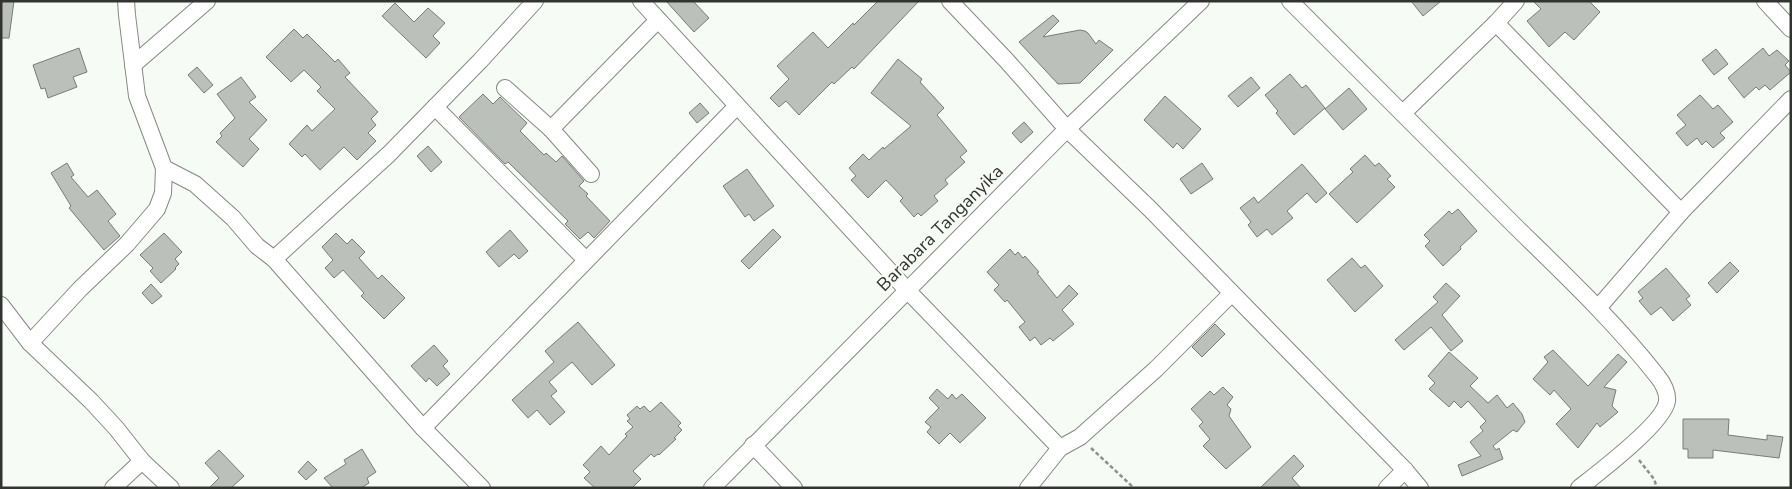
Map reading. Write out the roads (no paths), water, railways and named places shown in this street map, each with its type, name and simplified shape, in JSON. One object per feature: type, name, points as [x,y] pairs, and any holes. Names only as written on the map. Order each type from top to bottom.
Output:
[{"type":"street","points":[[30,343],[80,289],[127,244],[157,209],[163,193],[164,168],[137,96],[126,1]]},
{"type":"street","points":[[133,65],[207,1]]},
{"type":"street","points":[[274,259],[389,154],[480,61],[535,1]]},
{"type":"street","points":[[641,1],[907,290],[1060,448]]},
{"type":"street","points":[[950,1],[1008,61],[1067,129],[1150,209],[1405,470],[1420,488]]},
{"type":"street","name":"Barabara Tanganyika","points":[[712,488],[1067,129],[1201,1]]},
{"type":"street","points":[[1290,1],[1598,308],[1659,379],[1667,394],[1665,409],[1651,426],[1579,488]]},
{"type":"street","points":[[1403,113],[1496,23],[1516,1]]},
{"type":"street","points":[[1766,1],[1791,29]]},
{"type":"street","points":[[551,129],[658,20]]},
{"type":"street","points":[[1496,23],[1681,212]]},
{"type":"street","points":[[506,88],[551,129],[592,174]]},
{"type":"street","points":[[1598,308],[1681,212],[1791,98]]},
{"type":"street","points":[[423,428],[737,106]]},
{"type":"street","points":[[435,107],[586,260]]},
{"type":"street","points":[[164,168],[195,184],[233,218],[257,246],[274,259],[423,428],[482,488]]},
{"type":"street","points":[[1028,488],[1060,448],[1080,436],[1156,368],[1231,294]]},
{"type":"street","points":[[1,305],[30,343],[91,401],[116,428],[142,461],[171,488]]},
{"type":"street","points":[[753,446],[794,488]]},
{"type":"street","points":[[113,488],[142,461]]},
{"type":"street","points":[[1387,488],[1405,470]]}]
